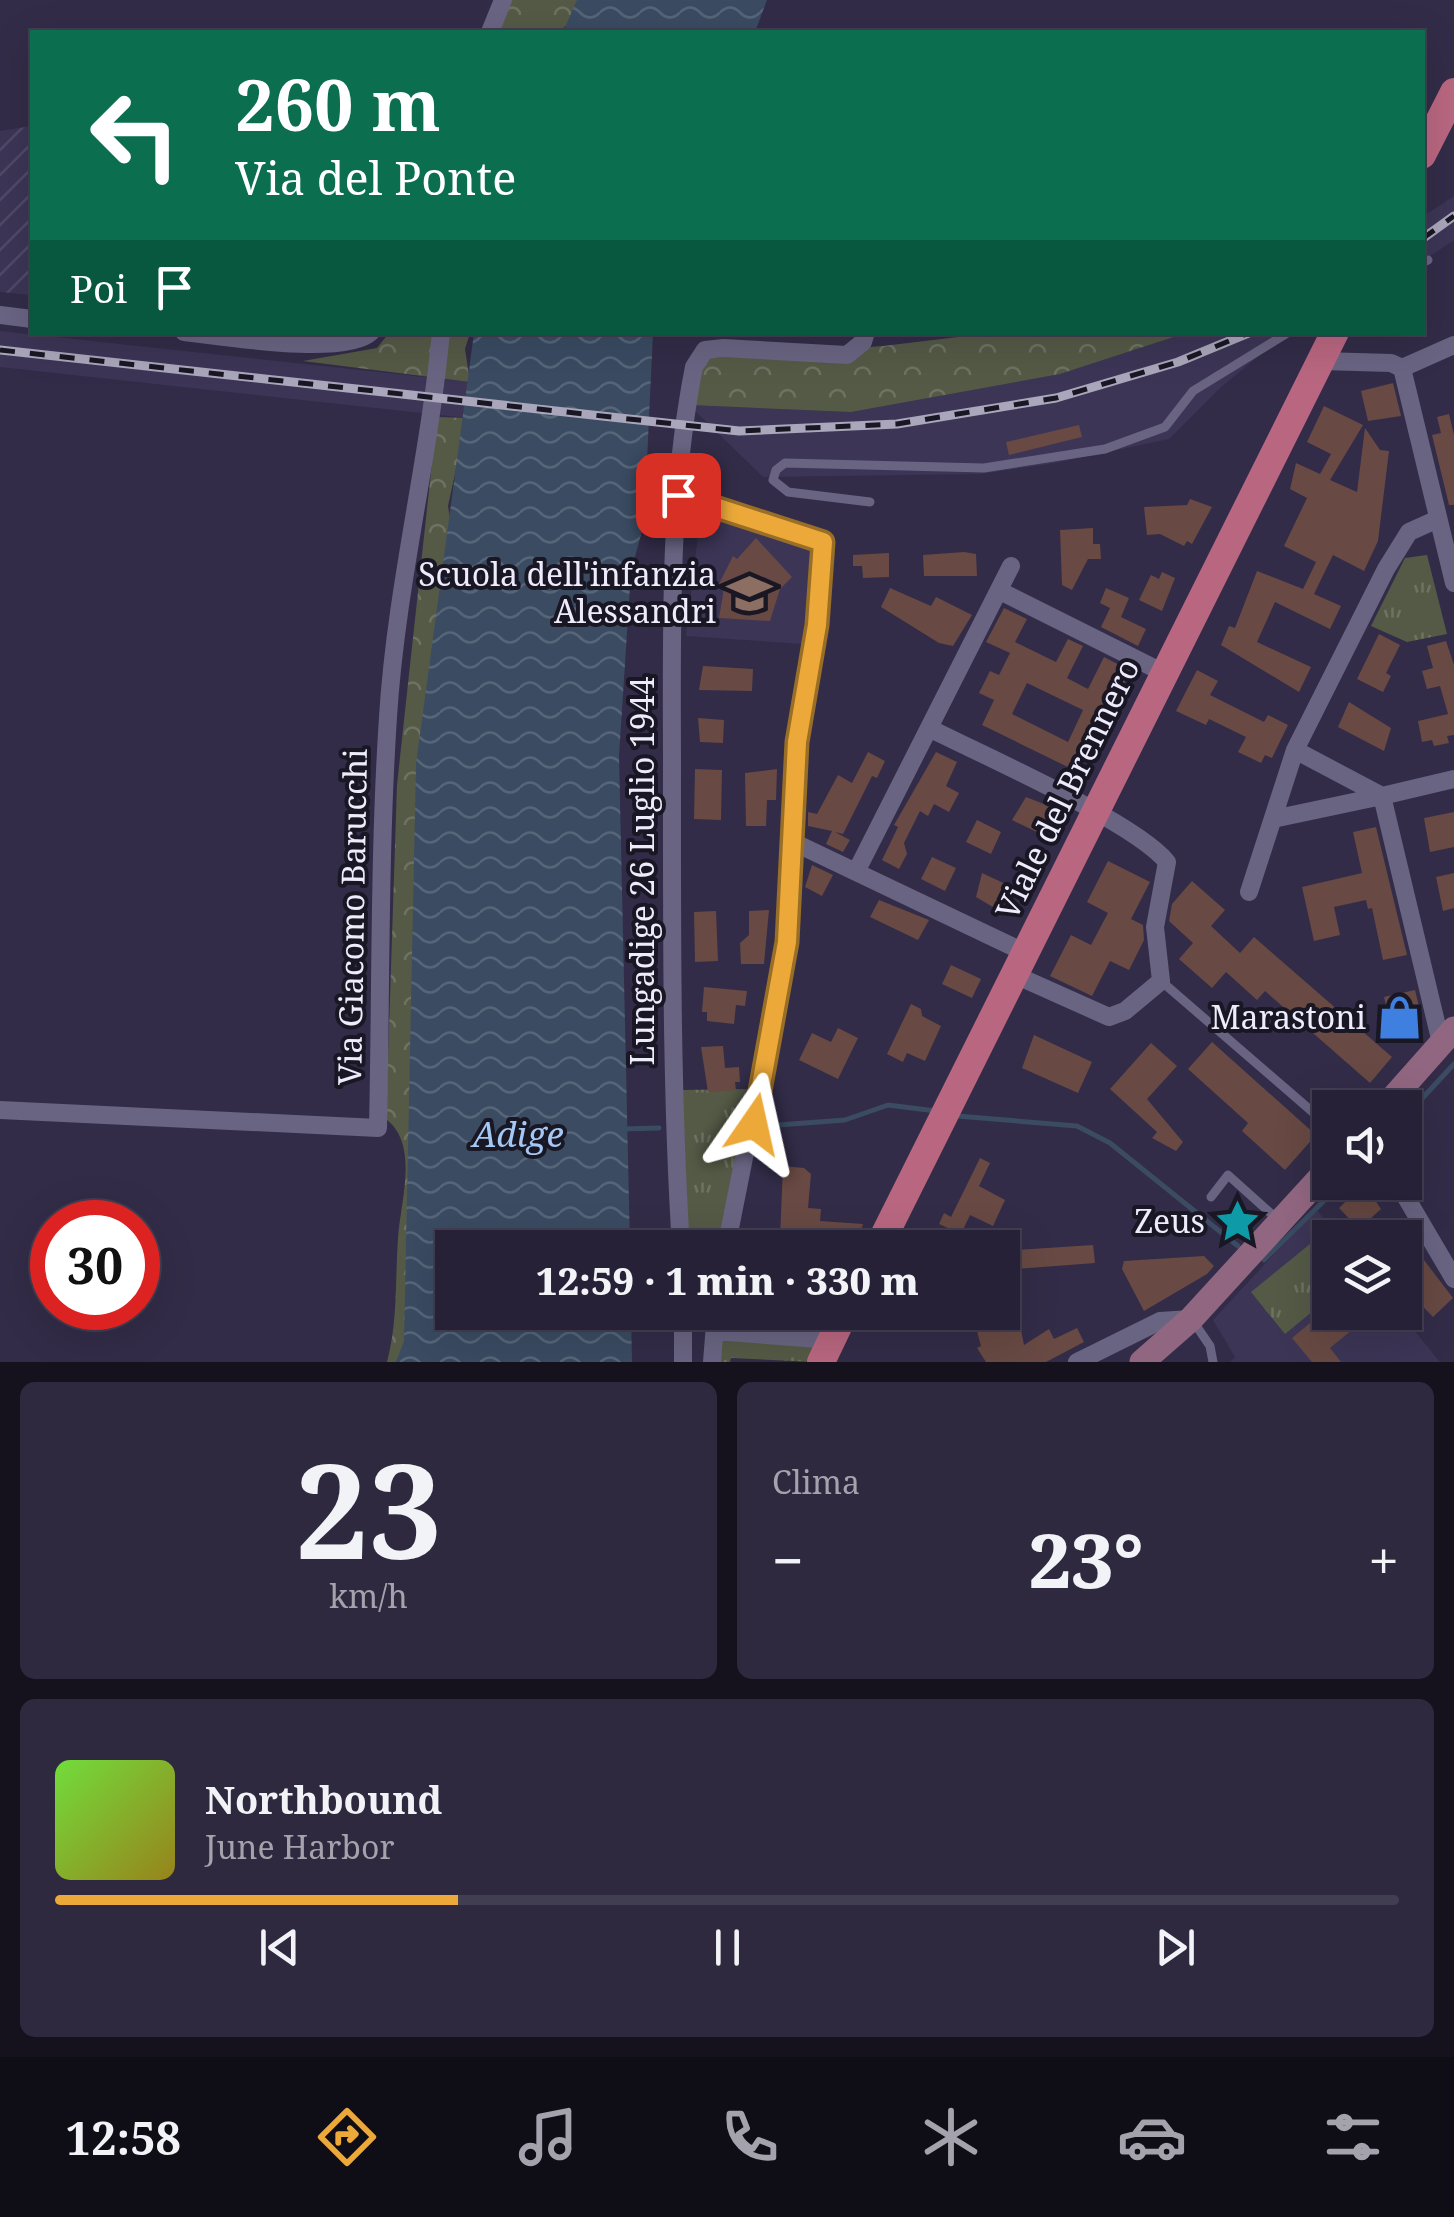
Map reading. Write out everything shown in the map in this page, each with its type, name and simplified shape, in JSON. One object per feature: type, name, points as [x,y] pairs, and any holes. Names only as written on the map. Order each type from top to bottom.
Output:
[{"type":"main road","points":[[1425,149],[1454,92]]},
{"type":"main road","name":"Viale del Brennero","points":[[887,1230],[1333,335]]},
{"type":"main road","points":[[1400,1090],[1447,1036]]},
{"type":"main road","points":[[1142,1362],[1191,1319],[1312,1187]]},
{"type":"street","points":[[491,30],[503,0]]},
{"type":"street","points":[[0,315],[30,319]]},
{"type":"street","points":[[219,335],[323,344],[364,339],[369,335]]},
{"type":"street","name":"Via Giacomo Barucchi","points":[[0,1110],[378,1128],[388,716],[410,536],[434,410],[441,335]]},
{"type":"street","name":"Lungadige 26 Luglio 1944","points":[[680,1230],[672,1029],[672,667],[678,495],[688,393],[694,367],[706,350],[847,354],[864,342],[865,335]]},
{"type":"street","points":[[1320,361],[1390,363],[1402,368],[1454,345]]},
{"type":"street","points":[[1402,368],[1454,584]]},
{"type":"street","points":[[678,495],[823,542],[817,625],[797,742],[787,942],[730,1230]]},
{"type":"street","points":[[1249,892],[1295,750],[1398,546],[1409,532],[1438,519]]},
{"type":"street","points":[[856,872],[1011,566]]},
{"type":"street","points":[[1000,591],[1164,673]]},
{"type":"street","points":[[790,840],[856,872],[1109,1017],[1125,1011],[1160,980],[1155,927],[1167,862],[1157,850],[1094,814],[929,728]]},
{"type":"street","points":[[1295,750],[1382,796],[1447,1036]]},
{"type":"street","points":[[1273,819],[1454,779]]},
{"type":"street","points":[[1408,1200],[1454,1279]]},
{"type":"street","points":[[1078,1362],[1160,1320],[1191,1319]]},
{"type":"street","points":[[682,1362],[683,1330]]},
{"type":"street","points":[[712,1362],[714,1330]]},
{"type":"street","points":[[746,1330],[826,1351]]},
{"type":"lane","points":[[870,502],[788,492],[773,480],[776,470],[786,463],[984,468],[1105,449],[1165,427],[1193,390],[1284,335]]},
{"type":"lane","points":[[1160,980],[1312,1111]]},
{"type":"lane","points":[[1210,1196],[1228,1175],[1281,1222]]},
{"type":"lane","points":[[1191,1319],[1210,1346],[1214,1362]]},
{"type":"shaded area","points":[[30,126],[30,295],[0,292],[0,131]]},
{"type":"shaded area","points":[[1454,196],[1454,240],[1425,260],[1425,215]]},
{"type":"shaded area","points":[[0,331],[470,382],[467,418],[0,367]]},
{"type":"shaded area","points":[[1180,335],[1285,335],[1220,388],[1169,439],[980,474],[763,477],[689,405],[851,412],[1060,374]]},
{"type":"shaded area","name":"Scuola dell'infanzia Alessandri","points":[[705,515],[806,544],[811,550],[803,644],[686,636],[700,519]]},
{"type":"shaded area","points":[[1316,1209],[1325,1220],[1312,1220],[1312,1330],[1414,1330],[1440,1362],[1230,1362],[1235,1357],[1213,1320]]},
{"type":"green space","points":[[508,0],[589,0],[580,25],[565,26],[563,30],[498,30]]},
{"type":"green space","points":[[387,335],[469,335],[465,349],[470,382],[303,361],[377,348]]},
{"type":"green space","points":[[975,335],[1180,335],[1060,374],[851,412],[690,405],[696,359],[883,346]]},
{"type":"green space","points":[[437,417],[467,418],[448,506],[451,524],[409,1362],[387,1362],[395,1316],[398,1238],[406,1175],[402,1144],[386,1119],[397,785]]},
{"type":"green space","points":[[1427,555],[1447,634],[1407,642],[1371,626],[1405,558]]},
{"type":"green space","points":[[754,1089],[721,1230],[687,1230],[680,1090]]},
{"type":"green space","points":[[1312,1242],[1312,1312],[1285,1334],[1251,1292]]},
{"type":"green space","points":[[720,1336],[821,1345],[813,1362],[731,1358],[730,1362],[719,1362]]},
{"type":"water","points":[[577,0],[767,0],[756,30],[564,30]]},
{"type":"water","name":"Adige","points":[[474,335],[653,335],[644,524],[631,571],[619,756],[630,1230],[435,1230],[435,1330],[631,1330],[632,1362],[396,1362],[404,1341],[416,764]]},
{"type":"building","points":[[1393,383],[1401,416],[1368,421],[1361,391]]},
{"type":"building","points":[[1324,406],[1363,425],[1330,480],[1357,492],[1365,428],[1380,450],[1389,451],[1378,541],[1364,571],[1333,555],[1314,594],[1341,606],[1330,629],[1275,602],[1257,642],[1311,667],[1299,692],[1221,645],[1229,626],[1235,628],[1257,571],[1303,589],[1316,562],[1284,546],[1307,498],[1290,489],[1296,463],[1320,474],[1331,454],[1307,442]]},
{"type":"building","points":[[1449,414],[1454,435],[1454,505],[1449,505],[1432,435],[1441,433],[1437,417]]},
{"type":"building","points":[[1079,425],[1082,437],[1009,455],[1006,442]]},
{"type":"building","points":[[1190,499],[1212,507],[1192,544],[1187,541],[1184,546],[1160,534],[1147,535],[1144,507],[1187,505]]},
{"type":"building","points":[[1093,528],[1093,544],[1100,544],[1101,559],[1088,559],[1072,590],[1062,585],[1060,530]]},
{"type":"building","points":[[756,538],[792,577],[780,589],[770,621],[719,618],[724,588],[718,586],[733,556],[737,559]]},
{"type":"building","points":[[889,553],[889,577],[863,578],[862,566],[853,566],[853,555]]},
{"type":"building","points":[[976,554],[977,576],[924,576],[923,555]]},
{"type":"building","points":[[1162,572],[1175,578],[1162,611],[1139,600],[1151,575],[1159,579]]},
{"type":"building","points":[[890,588],[931,606],[936,597],[972,615],[953,646],[939,643],[881,607]]},
{"type":"building","points":[[1106,588],[1129,598],[1121,617],[1146,629],[1138,646],[1101,627],[1110,608],[1100,603]]},
{"type":"building","points":[[1004,608],[1027,619],[1015,642],[1056,662],[1068,639],[1083,646],[1067,678],[1088,689],[1104,657],[1131,671],[1076,771],[982,725],[994,700],[979,693],[990,671],[999,675],[1010,653],[986,642]],"holes":[[[1027,683],[1083,710],[1068,742],[1012,714]]]},
{"type":"building","points":[[1379,634],[1400,645],[1386,673],[1391,676],[1383,692],[1357,679]]},
{"type":"building","points":[[1446,641],[1454,665],[1454,735],[1447,736],[1449,743],[1434,746],[1432,740],[1422,742],[1418,721],[1448,714],[1440,686],[1427,689],[1422,671],[1433,668],[1427,646]]},
{"type":"building","points":[[703,666],[753,669],[752,691],[699,690]]},
{"type":"building","points":[[1197,670],[1218,681],[1210,695],[1264,722],[1268,715],[1288,725],[1272,758],[1265,755],[1261,763],[1238,752],[1246,737],[1209,719],[1206,725],[1176,711]]},
{"type":"building","points":[[1349,702],[1391,728],[1384,751],[1338,727]]},
{"type":"building","points":[[698,718],[724,720],[723,743],[700,742]]},
{"type":"building","points":[[868,752],[885,761],[877,778],[872,776],[843,834],[835,832],[850,840],[843,852],[826,844],[832,831],[808,826],[808,812],[817,814],[838,775],[852,783]]},
{"type":"building","points":[[936,752],[957,762],[946,786],[959,793],[949,812],[934,804],[928,816],[920,811],[904,843],[907,854],[899,869],[882,860],[898,827],[894,825]]},
{"type":"building","points":[[695,769],[722,770],[721,820],[694,819]]},
{"type":"building","points":[[777,769],[776,800],[767,800],[766,826],[746,826],[745,773]]},
{"type":"building","points":[[1026,797],[1054,808],[1041,834],[1012,820]]},
{"type":"building","points":[[1454,812],[1454,847],[1430,852],[1424,818]]},
{"type":"building","points":[[977,820],[1001,832],[991,854],[966,842]]},
{"type":"building","points":[[1376,827],[1407,955],[1383,960],[1372,908],[1368,909],[1366,900],[1334,907],[1340,935],[1314,941],[1302,887],[1362,873],[1353,832]]},
{"type":"building","points":[[932,857],[956,868],[945,891],[921,879]]},
{"type":"building","points":[[1108,861],[1150,882],[1131,919],[1143,925],[1144,940],[1129,970],[1110,961],[1092,996],[1050,976],[1071,935],[1091,945],[1108,913],[1087,902]]},
{"type":"building","points":[[812,865],[833,875],[822,896],[805,887]]},
{"type":"building","points":[[982,873],[1012,887],[1003,913],[976,897]]},
{"type":"building","points":[[1454,873],[1454,908],[1443,911],[1436,877]]},
{"type":"building","points":[[1192,881],[1225,910],[1211,926],[1240,953],[1254,937],[1392,1057],[1370,1083],[1265,991],[1257,1000],[1226,972],[1212,988],[1179,959],[1193,943],[1169,921],[1172,904]]},
{"type":"building","points":[[879,900],[929,920],[918,940],[870,917]]},
{"type":"building","points":[[769,910],[764,964],[741,964],[740,943],[749,935],[749,911]]},
{"type":"building","points":[[716,911],[718,961],[695,962],[694,912]]},
{"type":"building","points":[[951,965],[981,979],[972,998],[942,984]]},
{"type":"building","points":[[704,987],[747,991],[745,1006],[736,1005],[734,1024],[707,1021],[707,1012],[702,1012]]},
{"type":"building","points":[[1415,990],[1421,1015],[1390,1022],[1384,997]]},
{"type":"building","points":[[911,1004],[921,1009],[922,1016],[941,1026],[925,1061],[907,1053],[903,1062],[887,1054]]},
{"type":"building","points":[[838,1028],[858,1038],[838,1079],[799,1060],[812,1033],[831,1042]]},
{"type":"building","points":[[1034,1035],[1092,1062],[1078,1093],[1022,1068]]},
{"type":"building","points":[[1212,1042],[1312,1131],[1312,1140],[1285,1170],[1242,1131],[1248,1123],[1188,1069]]},
{"type":"building","points":[[1151,1043],[1177,1066],[1147,1099],[1183,1142],[1176,1151],[1152,1138],[1157,1132],[1110,1089]]},
{"type":"building","points":[[723,1046],[725,1068],[739,1067],[740,1082],[735,1082],[736,1090],[708,1092],[701,1047]]},
{"type":"building","points":[[980,1158],[990,1163],[979,1186],[1005,1200],[993,1226],[970,1215],[963,1230],[939,1224],[944,1213],[951,1217]]},
{"type":"building","points":[[783,1166],[804,1168],[811,1174],[808,1208],[821,1209],[820,1221],[863,1224],[861,1230],[780,1230]]},
{"type":"building","points":[[1347,1200],[1375,1200],[1381,1209],[1369,1220],[1350,1220],[1339,1208]]},
{"type":"building","points":[[1093,1245],[1095,1263],[1020,1269],[1020,1250]]},
{"type":"building","points":[[1204,1256],[1214,1266],[1207,1274],[1144,1311],[1122,1269],[1124,1261]]},
{"type":"building","points":[[1422,1258],[1453,1298],[1433,1317],[1422,1306]]},
{"type":"building","points":[[1312,1321],[1312,1330],[1352,1330],[1330,1348],[1341,1362],[1312,1362],[1292,1338]]},
{"type":"building","points":[[1020,1325],[1024,1345],[1049,1329],[1054,1339],[1077,1328],[1084,1342],[1046,1362],[986,1362],[977,1348],[981,1346],[977,1330],[1020,1330]]},
{"type":"waterway","points":[[1422,1099],[1454,1064]]},
{"type":"waterway","points":[[765,1126],[845,1120],[888,1105],[936,1111]]},
{"type":"waterway","points":[[957,1116],[1077,1126],[1110,1143],[1238,1246]]},
{"type":"waterway","points":[[622,1129],[659,1128]]},
{"type":"waterway","points":[[1264,1260],[1325,1200]]},
{"type":"railway","points":[[1425,237],[1454,216]]},
{"type":"railway","points":[[0,350],[739,431],[897,424],[1056,398],[1178,362],[1244,335]]},
{"type":"place","name":"Scuola dell'infanzia Alessandri","points":[[749,593]]},
{"type":"place","name":"Marastoni","points":[[1399,1018]]},
{"type":"place","name":"Zeus","points":[[1238,1222]]},
{"type":"route","points":[[678,495],[823,542],[817,625],[797,742],[787,942],[754,1124]]}]
